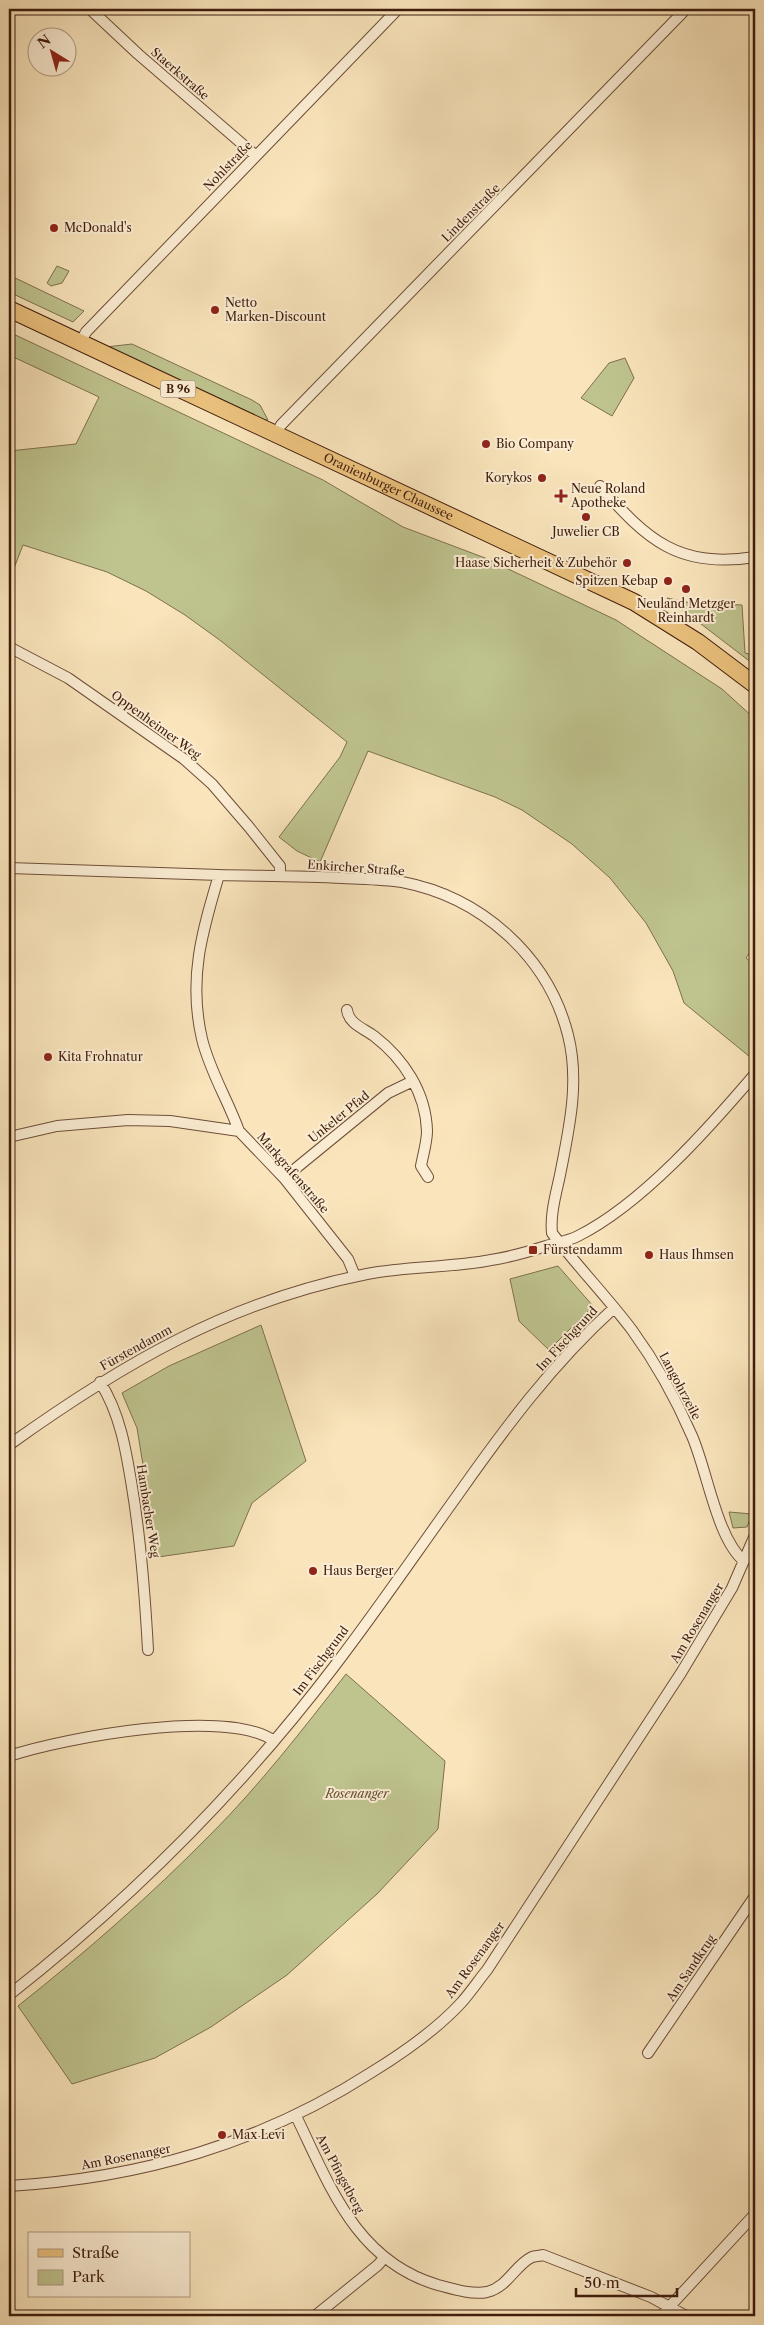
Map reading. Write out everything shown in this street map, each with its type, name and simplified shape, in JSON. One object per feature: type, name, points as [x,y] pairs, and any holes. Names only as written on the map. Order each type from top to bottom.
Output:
[{"type":"main road","name":"Oranienburger Chaussee","points":[[9,310],[634,602],[698,642],[755,685]]},
{"type":"street","name":"Staerkstraße","points":[[90,9],[138,54],[255,155]]},
{"type":"street","name":"Nohlstraße","points":[[80,343],[86,332],[398,9]]},
{"type":"street","name":"Lindenstraße","points":[[275,435],[281,425],[686,9]]},
{"type":"street","points":[[600,486],[636,525],[654,540],[670,549],[687,556],[720,559],[755,556]]},
{"type":"street","name":"Oppenheimer Weg","points":[[9,647],[34,658],[79,685],[184,759],[212,784],[249,827],[280,866],[280,876]]},
{"type":"street","name":"Enkircher Straße","points":[[9,868],[280,876],[400,882],[430,889],[464,903],[494,922],[519,945],[538,968],[556,1001],[568,1036],[573,1074],[571,1111],[551,1226],[552,1233],[559,1242]]},
{"type":"street","points":[[219,875],[196,961],[197,1001],[202,1039],[214,1075],[240,1131]]},
{"type":"street","points":[[347,1010],[351,1021],[385,1045],[407,1070],[413,1081],[422,1103],[427,1132],[421,1166],[428,1177]]},
{"type":"street","name":"Fürstendamm","points":[[9,1445],[100,1382],[162,1346],[235,1312],[356,1276],[412,1267],[490,1260],[577,1237],[624,1207],[683,1153],[755,1074]]},
{"type":"street","name":"Unkeler Pfad","points":[[284,1178],[388,1094],[413,1081]]},
{"type":"street","name":"Markgrafenstraße","points":[[9,1137],[57,1126],[128,1120],[170,1121],[240,1131],[284,1178],[348,1259],[356,1276]]},
{"type":"street","name":"Langohrzeile","points":[[559,1242],[641,1343],[673,1395],[693,1438],[725,1535],[734,1553],[744,1561]]},
{"type":"street","name":"Im Fischgrund","points":[[9,1995],[47,1966],[149,1874],[213,1810],[274,1741],[333,1668],[500,1435],[553,1371],[614,1308]]},
{"type":"street","name":"Hambacher Weg","points":[[100,1382],[114,1406],[130,1473],[144,1571],[148,1650]]},
{"type":"street","name":"Am Rosenanger","points":[[9,2186],[54,2183],[156,2166],[252,2136],[296,2116],[385,2064],[440,2023],[462,2002],[487,1970],[681,1673],[732,1588],[755,1535]]},
{"type":"street","points":[[9,1756],[36,1747],[78,1738],[154,1728],[243,1729],[264,1734],[274,1741]]},
{"type":"street","name":"Am Sandkrug","points":[[648,2053],[755,1896]]},
{"type":"street","name":"Am Pfingstberg","points":[[296,2116],[347,2216],[372,2247],[384,2258],[421,2280],[455,2290],[485,2293],[496,2289],[531,2257],[543,2255],[670,2306],[686,2316]]},
{"type":"street","points":[[661,2316],[755,2214]]},
{"type":"street","points":[[315,2316],[384,2258]]},
{"type":"green space","points":[[57,266],[69,271],[62,283],[51,286],[47,283]]},
{"type":"green space","points":[[9,275],[84,311],[73,322],[9,292]]},
{"type":"green space","points":[[9,332],[323,480],[403,527],[485,558],[616,620],[722,689],[755,719],[755,945],[746,958],[755,965],[755,1051],[750,1057],[684,1003],[673,971],[646,923],[610,878],[572,844],[522,810],[495,797],[368,751],[320,862],[297,851],[279,837],[340,757],[347,742],[221,641],[185,615],[146,591],[107,572],[23,545],[9,581],[9,451],[76,444],[99,397],[9,355]]},
{"type":"green space","points":[[132,344],[252,400],[260,405],[268,420],[258,420],[106,347]]},
{"type":"green space","points":[[625,358],[634,378],[612,416],[581,398],[609,363]]},
{"type":"green space","points":[[667,598],[691,603],[742,605],[745,653],[753,655],[752,663]]},
{"type":"green space","points":[[558,1266],[593,1306],[549,1350],[519,1321],[510,1279]]},
{"type":"green space","points":[[261,1325],[306,1461],[252,1503],[234,1546],[158,1557],[137,1428],[122,1393],[169,1366]]},
{"type":"green space","points":[[729,1512],[752,1514],[747,1527],[733,1528]]},
{"type":"green space","name":"Rosenanger","points":[[346,1674],[445,1761],[438,1829],[377,1894],[287,1975],[211,2027],[155,2058],[72,2084],[18,2006],[117,1923],[211,1834],[264,1776]]},
{"type":"place","name":"McDonald's","points":[[54,228]]},
{"type":"place","name":"Netto Marken-Discount","points":[[215,310]]},
{"type":"place","name":"Bio Company","points":[[486,444]]},
{"type":"place","name":"Korykos","points":[[542,478]]},
{"type":"place","name":"Neue Roland Apotheke","points":[[561,496]]},
{"type":"place","name":"Juwelier CB","points":[[586,517]]},
{"type":"place","name":"Haase Sicherheit & Zubehör","points":[[627,563]]},
{"type":"place","name":"Spitzen Kebap","points":[[668,581]]},
{"type":"place","name":"Neuland Metzger Reinhardt","points":[[686,589]]},
{"type":"place","name":"Kita Frohnatur","points":[[48,1057]]},
{"type":"place","name":"Fürstendamm","points":[[533,1250]]},
{"type":"place","name":"Haus Ihmsen","points":[[649,1255]]},
{"type":"place","name":"Haus Berger","points":[[313,1571]]},
{"type":"place","name":"Max Levi","points":[[222,2135]]}]
